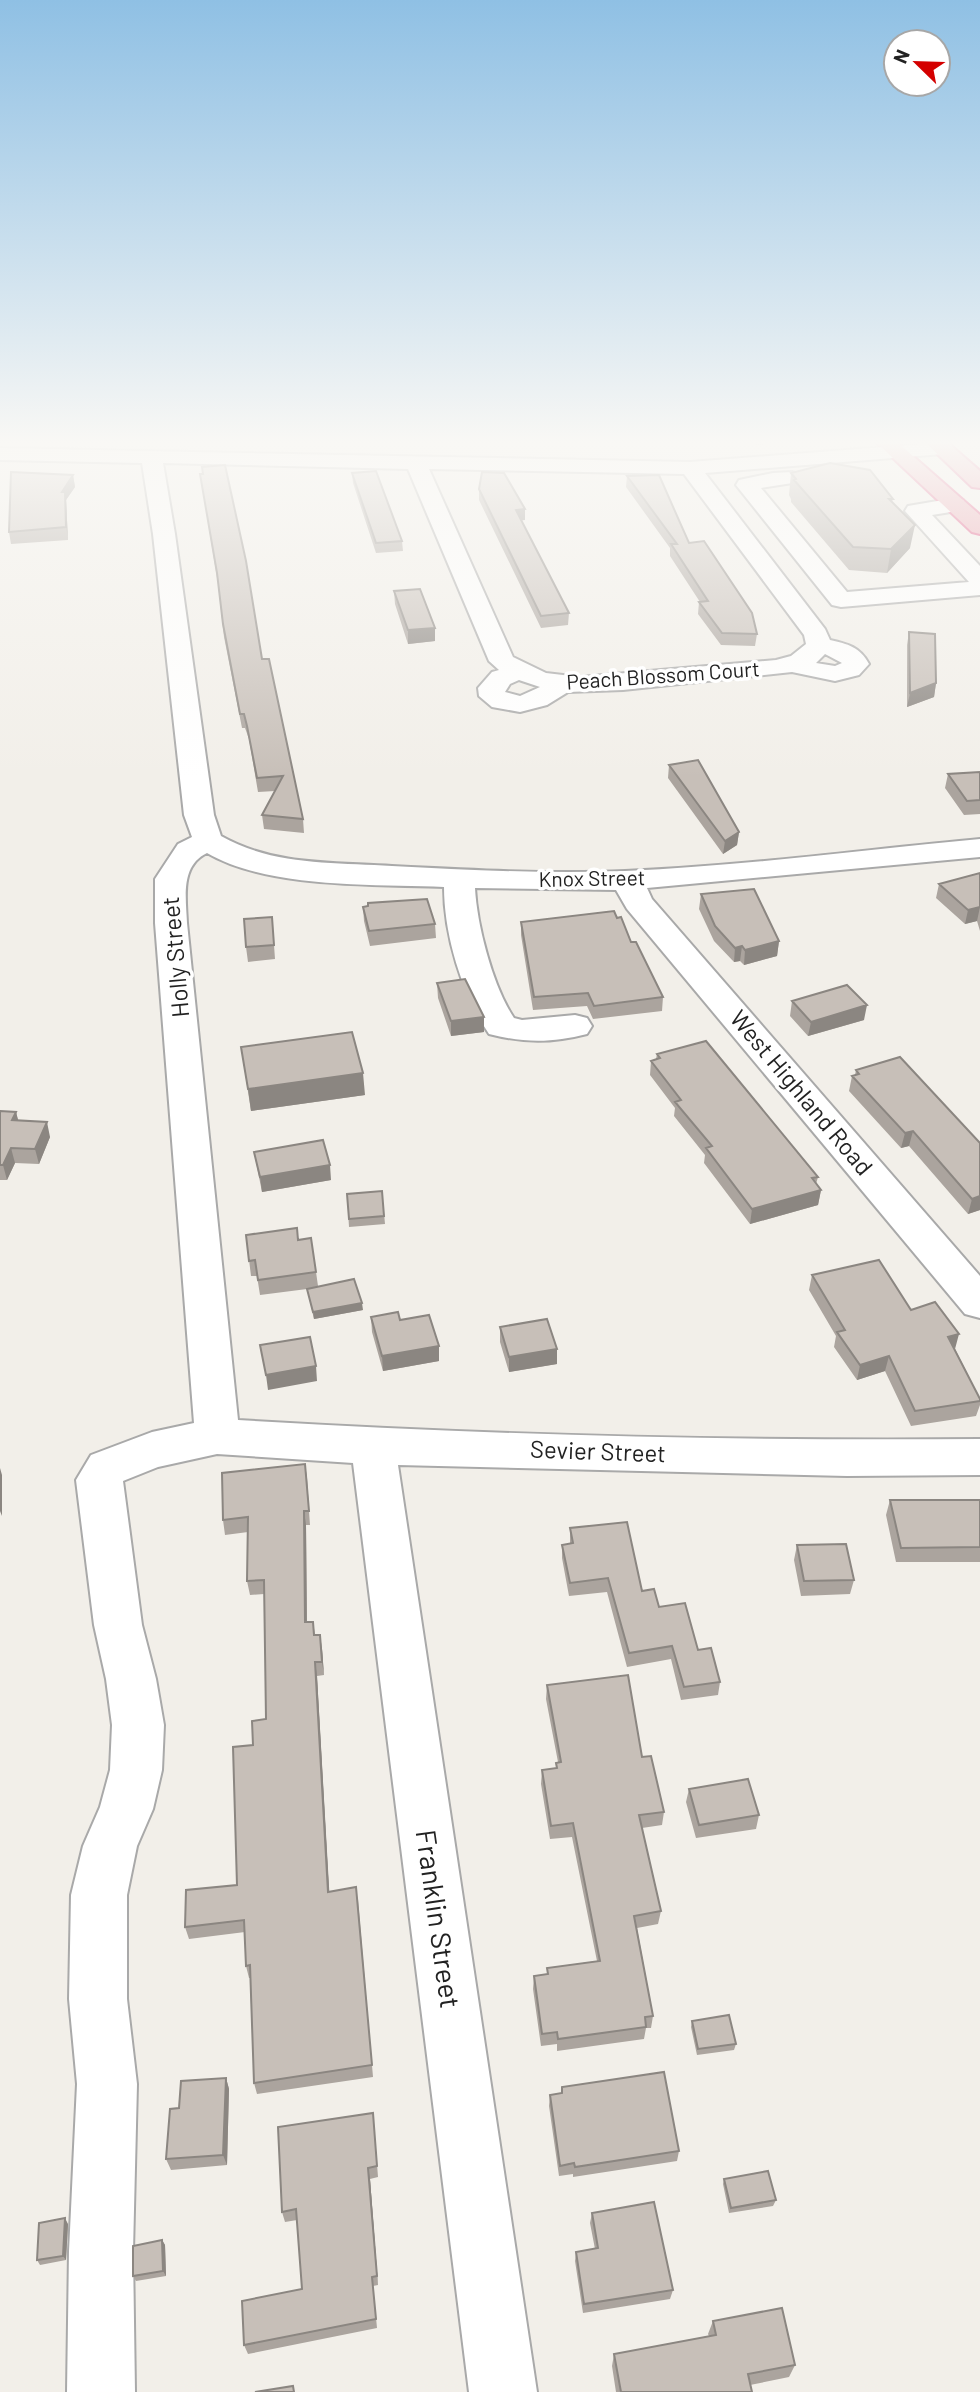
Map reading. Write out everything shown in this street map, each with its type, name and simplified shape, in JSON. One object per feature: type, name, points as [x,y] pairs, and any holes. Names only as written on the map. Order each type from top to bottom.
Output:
[{"type":"street","points":[[167,555],[199,815],[208,841]]},
{"type":"street","name":"Peach Blossom Court","points":[[456,555],[502,661],[517,672],[495,684],[491,688],[492,696],[513,704],[531,703],[562,684],[601,684],[795,664],[811,656],[818,645]]},
{"type":"street","points":[[758,555],[816,634],[818,645],[852,656],[855,660],[854,668],[832,673],[795,664]]},
{"type":"street","points":[[803,555],[841,600],[980,588]]},
{"type":"street","points":[[956,555],[980,580]]},
{"type":"street","points":[[773,574],[816,571]]},
{"type":"street","name":"Knox Street","points":[[208,841],[250,862],[282,867],[460,879],[627,880],[980,848]]},
{"type":"street","name":"Holly Street","points":[[208,841],[188,850],[170,879],[170,923],[186,1068],[217,1436]]},
{"type":"street","points":[[460,879],[458,897],[474,958],[491,1009],[501,1026],[522,1031],[575,1026]]},
{"type":"street","name":"West Highland Road","points":[[627,880],[638,902],[980,1303]]},
{"type":"street","name":"Sevier Street","points":[[101,2392],[101,2251],[107,2084],[98,1999],[100,1895],[110,1846],[125,1809],[136,1770],[138,1726],[131,1679],[118,1625],[99,1480],[107,1468],[152,1450],[217,1436],[373,1446],[847,1458],[980,1457]]},
{"type":"street","name":"Franklin Street","points":[[373,1446],[503,2392]]},
{"type":"building","points":[[214,555],[245,555],[262,659],[269,659],[303,819],[262,815],[283,776],[257,778],[244,714],[240,714],[223,624]]},
{"type":"building","points":[[511,555],[539,555],[569,613],[541,616]]},
{"type":"building","points":[[678,555],[713,555],[752,613],[757,634],[722,633],[699,602],[708,601]]},
{"type":"building","points":[[420,589],[435,628],[408,630],[394,591]]},
{"type":"building","points":[[909,632],[935,634],[936,683],[910,693]]},
{"type":"building","points":[[698,760],[739,832],[725,841],[669,765]]},
{"type":"building","points":[[980,772],[980,800],[967,801],[948,774]]},
{"type":"building","points":[[980,873],[980,907],[968,910],[939,884]]},
{"type":"building","points":[[754,889],[779,941],[745,950],[742,946],[735,948],[715,926],[701,894]]},
{"type":"building","points":[[427,899],[435,924],[369,931],[363,907],[368,906],[368,903]]},
{"type":"building","points":[[614,911],[617,918],[621,917],[631,942],[636,942],[663,997],[594,1006],[588,993],[534,997],[521,922]]},
{"type":"building","points":[[272,917],[274,945],[246,947],[244,919]]},
{"type":"building","points":[[465,979],[484,1017],[451,1021],[437,983]]},
{"type":"building","points":[[847,985],[867,1005],[811,1022],[792,1001]]},
{"type":"building","points":[[352,1032],[363,1073],[248,1089],[241,1047]]},
{"type":"building","points":[[706,1041],[818,1177],[812,1178],[821,1190],[752,1209],[706,1148],[712,1146],[675,1102],[681,1100],[651,1061],[660,1058],[657,1054]]},
{"type":"building","points":[[900,1057],[980,1143],[980,1196],[972,1199],[913,1131],[905,1133],[852,1076],[859,1074],[856,1070]]},
{"type":"building","points":[[0,1111],[16,1112],[12,1120],[47,1122],[35,1149],[11,1148],[3,1165],[0,1165]]},
{"type":"building","points":[[323,1140],[330,1165],[260,1177],[254,1152]]},
{"type":"building","points":[[382,1191],[384,1216],[349,1219],[347,1194]]},
{"type":"building","points":[[297,1228],[298,1240],[311,1238],[316,1272],[258,1280],[255,1260],[249,1261],[246,1235]]},
{"type":"building","points":[[879,1260],[911,1310],[935,1302],[959,1334],[948,1337],[980,1401],[915,1411],[889,1356],[860,1365],[837,1332],[845,1330],[812,1275]]},
{"type":"building","points":[[354,1279],[362,1303],[313,1312],[307,1289]]},
{"type":"building","points":[[398,1312],[400,1320],[429,1315],[439,1346],[382,1356],[371,1317]]},
{"type":"building","points":[[547,1319],[557,1349],[509,1357],[500,1327]]},
{"type":"building","points":[[310,1337],[316,1366],[266,1375],[260,1345]]},
{"type":"building","points":[[305,1464],[309,1511],[304,1511],[305,1622],[313,1622],[314,1635],[320,1635],[322,1662],[315,1662],[328,1892],[356,1887],[372,2065],[254,2083],[250,1965],[246,1966],[244,1920],[185,1927],[186,1890],[237,1885],[233,1747],[253,1745],[252,1721],[266,1719],[264,1580],[247,1581],[248,1517],[223,1520],[222,1473]]},
{"type":"building","points":[[890,1500],[980,1500],[980,1547],[901,1548]]},
{"type":"building","points":[[627,1522],[642,1591],[654,1589],[659,1607],[685,1603],[698,1650],[711,1648],[720,1682],[684,1687],[672,1646],[629,1653],[608,1578],[570,1583],[562,1545],[573,1543],[570,1528]]},
{"type":"building","points":[[846,1544],[854,1580],[804,1581],[797,1545]]},
{"type":"building","points":[[628,1675],[642,1757],[651,1756],[664,1812],[639,1815],[661,1911],[634,1916],[653,2016],[645,2017],[646,2027],[558,2039],[557,2032],[542,2034],[534,1976],[548,1974],[547,1968],[600,1961],[573,1823],[551,1826],[542,1770],[557,1768],[556,1763],[561,1762],[547,1685]]},
{"type":"building","points":[[748,1779],[759,1815],[699,1825],[689,1789]]},
{"type":"building","points":[[729,2015],[736,2044],[698,2049],[692,2021]]},
{"type":"building","points":[[664,2072],[679,2151],[575,2167],[574,2163],[560,2166],[550,2095],[562,2093],[562,2087]]},
{"type":"building","points":[[226,2078],[223,2155],[166,2159],[170,2109],[179,2108],[181,2081]]},
{"type":"building","points":[[373,2113],[377,2166],[368,2168],[377,2276],[372,2277],[376,2319],[244,2345],[242,2301],[302,2289],[296,2209],[282,2212],[278,2127]]},
{"type":"building","points":[[768,2171],[776,2200],[731,2208],[724,2179]]},
{"type":"building","points":[[654,2202],[673,2290],[584,2304],[576,2252],[598,2248],[592,2213]]},
{"type":"building","points":[[65,2218],[63,2256],[37,2260],[39,2223]]},
{"type":"building","points":[[162,2240],[163,2271],[133,2276],[133,2246]]},
{"type":"building","points":[[782,2308],[795,2365],[748,2374],[752,2392],[621,2392],[614,2354],[716,2335],[713,2321]]},
{"type":"building","points":[[293,2386],[294,2392],[255,2392]]}]
